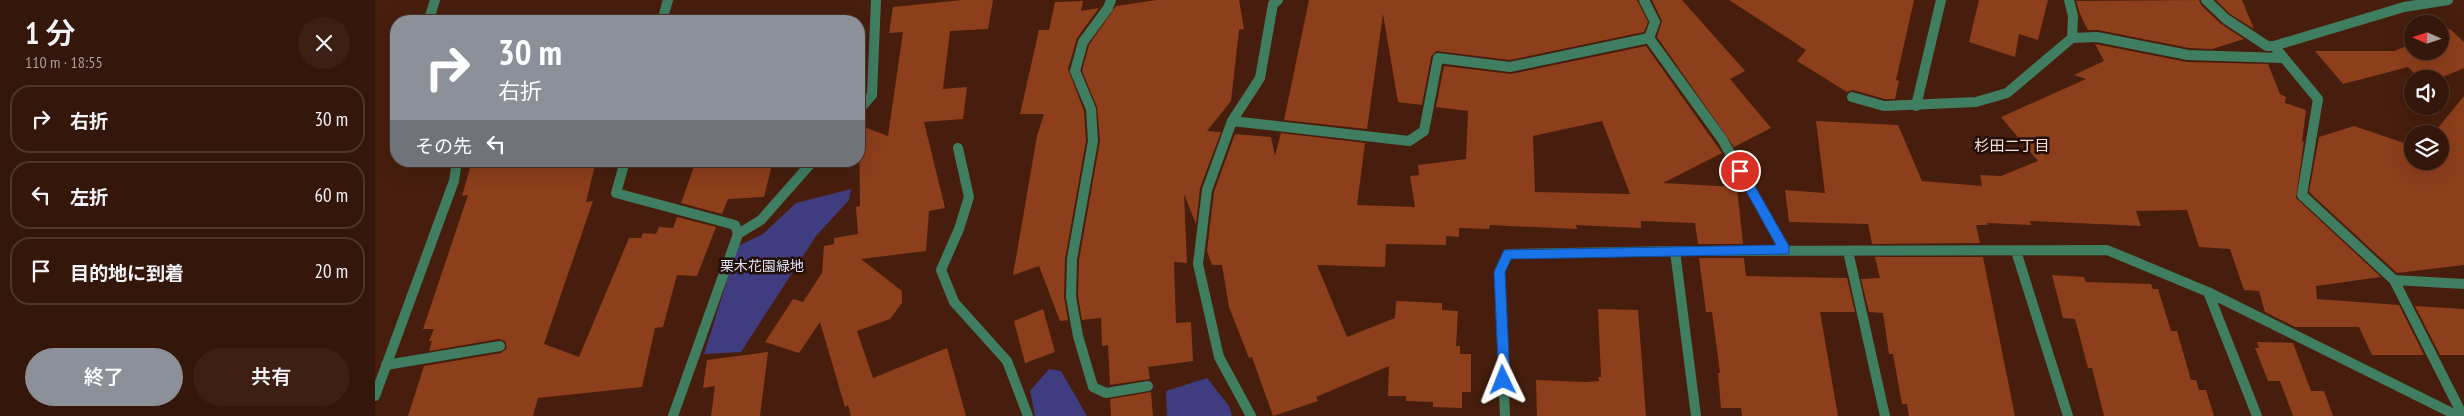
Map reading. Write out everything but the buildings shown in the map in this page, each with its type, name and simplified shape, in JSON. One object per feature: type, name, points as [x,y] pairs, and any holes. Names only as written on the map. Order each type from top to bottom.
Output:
[{"type":"street","points":[[430,15],[435,0]]},
{"type":"street","points":[[663,15],[667,0]]},
{"type":"street","points":[[865,103],[872,95],[876,0]]},
{"type":"street","points":[[1111,0],[1108,8],[1083,42],[1075,71],[1091,109],[1093,141],[1072,259],[1071,297],[1078,336],[1093,387],[1106,393],[1148,386]]},
{"type":"street","points":[[1251,416],[1219,357],[1198,264],[1207,190],[1231,121],[1260,78],[1273,4],[1278,0]]},
{"type":"street","points":[[1644,0],[1655,22],[1649,38]]},
{"type":"street","points":[[1916,106],[1941,0]]},
{"type":"street","points":[[2069,0],[2073,16],[2072,38]]},
{"type":"street","points":[[2206,0],[2234,24],[2267,46],[2274,46],[2404,7],[2448,0]]},
{"type":"street","points":[[1852,97],[1884,106],[1893,104],[1916,106],[1976,102],[2007,93],[2072,38],[2097,37],[2188,55],[2282,58]]},
{"type":"street","points":[[1231,121],[1409,141],[1425,132],[1438,58],[1510,67],[1649,38]]},
{"type":"street","points":[[1649,38],[1722,139],[1785,250]]},
{"type":"street","points":[[2274,46],[2282,58],[2318,99],[2302,195],[2394,280],[2463,416]]},
{"type":"street","points":[[958,148],[969,197],[959,229],[941,270],[954,302],[1007,361],[1026,406],[1028,416]]},
{"type":"street","points":[[375,396],[454,181],[456,167]]},
{"type":"street","points":[[623,167],[616,192],[735,225],[738,234],[673,416]]},
{"type":"street","points":[[738,234],[761,220],[808,167]]},
{"type":"street","points":[[1675,250],[1696,416]]},
{"type":"street","points":[[1505,416],[1499,272],[1508,254],[1675,250],[2107,250],[2151,266],[2208,292],[2458,416]]},
{"type":"street","points":[[1848,251],[1885,416]]},
{"type":"street","points":[[2016,251],[2068,416]]},
{"type":"street","points":[[2394,280],[2464,284]]},
{"type":"street","points":[[2208,292],[2257,416]]},
{"type":"street","points":[[386,365],[500,346]]},
{"type":"green space","name":"栗木花園緑地","points":[[851,189],[849,200],[816,236],[741,352],[704,354],[738,246],[763,234],[796,203]]},
{"type":"green space","points":[[1049,369],[1061,371],[1087,416],[1035,416],[1030,391]]},
{"type":"green space","points":[[1207,378],[1229,406],[1232,416],[1167,416],[1166,391]]},
{"type":"district","name":"杉田二丁目","points":[[2012,146]]},
{"type":"route","points":[[1503,380],[1499,272],[1508,254],[1675,250],[1785,250],[1740,171]]}]
